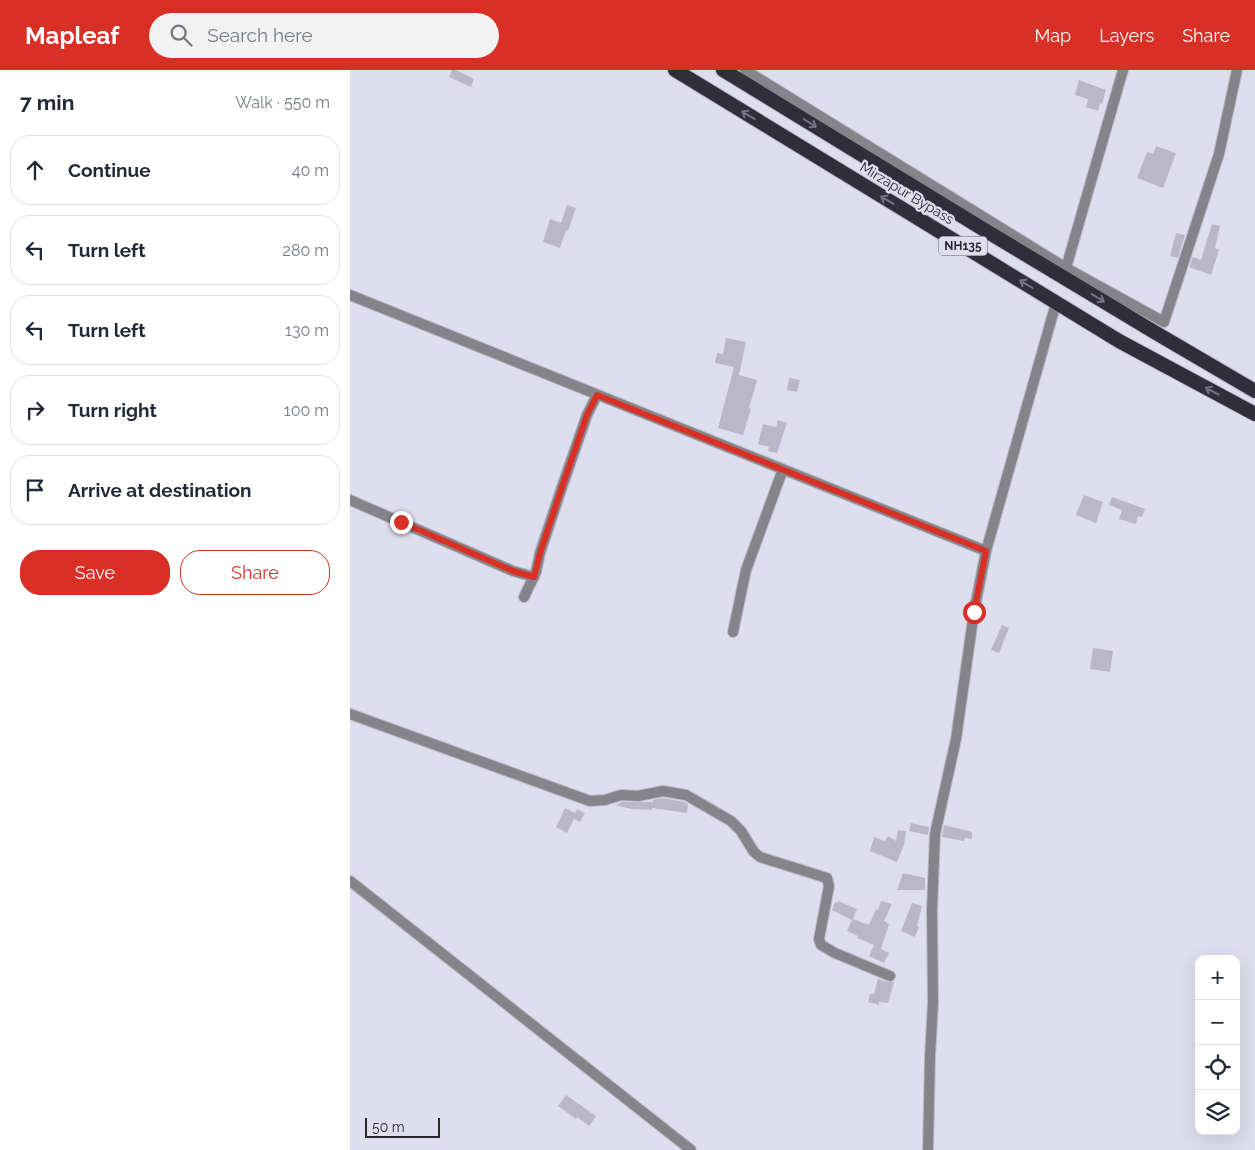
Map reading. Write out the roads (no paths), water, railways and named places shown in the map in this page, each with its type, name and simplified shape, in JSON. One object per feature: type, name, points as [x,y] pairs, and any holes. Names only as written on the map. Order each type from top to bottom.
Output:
[{"type":"highway","name":"Mirzapur Bypass","points":[[675,70],[1119,341],[1255,414]]},
{"type":"highway","name":"NH135","points":[[723,70],[1024,254],[1255,391]]},
{"type":"street","points":[[746,70],[1066,268],[1164,322],[1219,154],[1237,70]]},
{"type":"street","points":[[1066,268],[1123,70]]},
{"type":"street","points":[[350,295],[986,551]]},
{"type":"street","points":[[928,1150],[933,1003],[932,910],[935,834],[956,739],[974,612],[986,551],[1056,303]]},
{"type":"street","points":[[524,597],[534,577],[540,553],[587,415],[597,395]]},
{"type":"street","points":[[733,632],[746,570],[783,469]]},
{"type":"street","points":[[350,500],[505,568],[534,577]]},
{"type":"street","points":[[350,714],[590,801],[605,800],[620,795],[638,796],[663,791],[686,795],[731,821],[741,830],[754,852],[760,857],[827,878],[829,886],[819,939],[821,945],[835,953],[890,976]]},
{"type":"street","points":[[350,881],[691,1150]]}]
